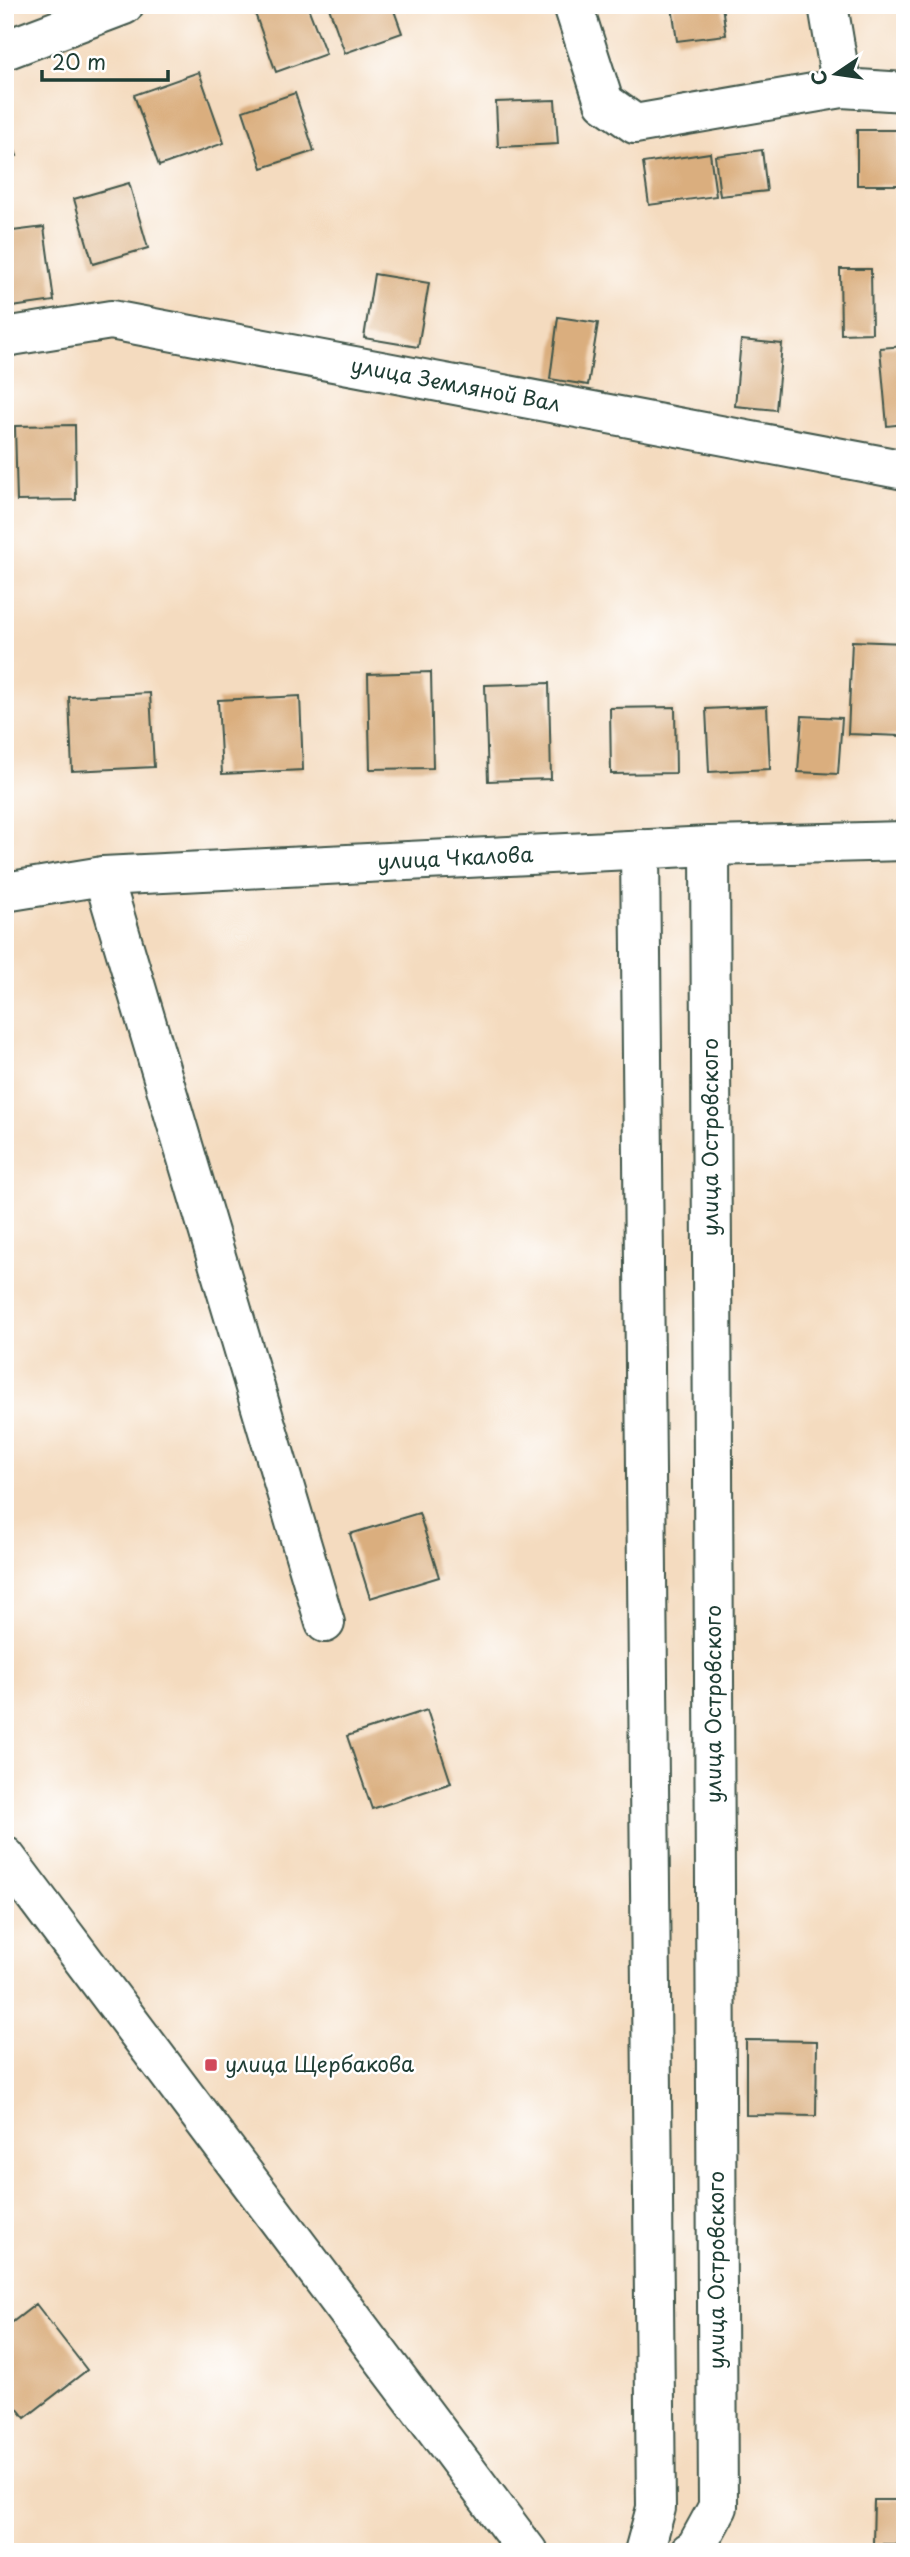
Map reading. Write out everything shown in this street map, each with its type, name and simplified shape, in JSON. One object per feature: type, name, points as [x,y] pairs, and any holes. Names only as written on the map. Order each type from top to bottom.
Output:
[{"type":"street","points":[[5,50],[124,5]]},
{"type":"street","points":[[573,5],[604,102],[635,124],[842,88],[905,92]]},
{"type":"street","points":[[828,5],[842,88]]},
{"type":"street","name":"улица Земляной Вал","points":[[5,337],[111,320],[905,470]]},
{"type":"street","name":"улица Чкалова","points":[[5,892],[103,876],[640,849],[905,841]]},
{"type":"street","name":"улица Островского","points":[[689,2552],[695,2549],[718,2507],[710,846]]},
{"type":"street","points":[[640,849],[656,2508],[644,2552]]},
{"type":"street","points":[[103,876],[325,1623]]},
{"type":"street","points":[[5,1856],[528,2552]]},
{"type":"building","points":[[252,5],[307,5],[326,54],[276,72]]},
{"type":"building","points":[[328,5],[392,5],[402,33],[345,53]]},
{"type":"building","points":[[722,5],[726,35],[677,41],[672,7]]},
{"type":"building","points":[[199,72],[224,143],[159,166],[134,95]]},
{"type":"building","points":[[295,93],[314,151],[262,168],[243,111]]},
{"type":"building","points":[[555,100],[558,144],[498,147],[496,102]]},
{"type":"building","points":[[5,125],[17,156],[5,160]]},
{"type":"building","points":[[857,130],[899,130],[900,185],[857,185]]},
{"type":"building","points":[[762,150],[767,191],[720,196],[715,156]]},
{"type":"building","points":[[710,153],[716,196],[649,205],[643,163]]},
{"type":"building","points":[[129,183],[148,248],[93,264],[74,199]]},
{"type":"building","points":[[44,227],[54,301],[5,308],[5,232]]},
{"type":"building","points":[[840,269],[871,269],[872,333],[841,334]]},
{"type":"building","points":[[374,274],[429,283],[418,347],[364,338]]},
{"type":"building","points":[[558,317],[598,323],[588,385],[550,379]]},
{"type":"building","points":[[741,340],[782,344],[776,410],[735,406]]},
{"type":"building","points":[[905,346],[905,424],[887,426],[880,348]]},
{"type":"building","points":[[75,425],[76,500],[17,501],[15,426]]},
{"type":"building","points":[[852,641],[905,643],[902,736],[848,734]]},
{"type":"building","points":[[431,672],[433,768],[370,769],[368,674]]},
{"type":"building","points":[[549,683],[551,779],[488,781],[485,685]]},
{"type":"building","points":[[150,693],[154,767],[72,771],[69,697]]},
{"type":"building","points":[[300,696],[303,770],[222,774],[218,700]]},
{"type":"building","points":[[767,706],[770,769],[709,772],[706,709]]},
{"type":"building","points":[[675,707],[676,773],[611,774],[610,708]]},
{"type":"building","points":[[802,716],[842,718],[838,774],[798,772]]},
{"type":"building","points":[[419,1513],[439,1577],[370,1598],[350,1534]]},
{"type":"building","points":[[427,1710],[451,1783],[372,1809],[347,1736]]},
{"type":"building","points":[[746,2040],[817,2041],[816,2116],[746,2115]]},
{"type":"building","points":[[36,2304],[87,2370],[25,2418],[5,2393],[5,2328]]},
{"type":"building","points":[[874,2500],[902,2500],[901,2544],[873,2544]]},
{"type":"place","name":"улица Щербакова","points":[[211,2065]]}]
